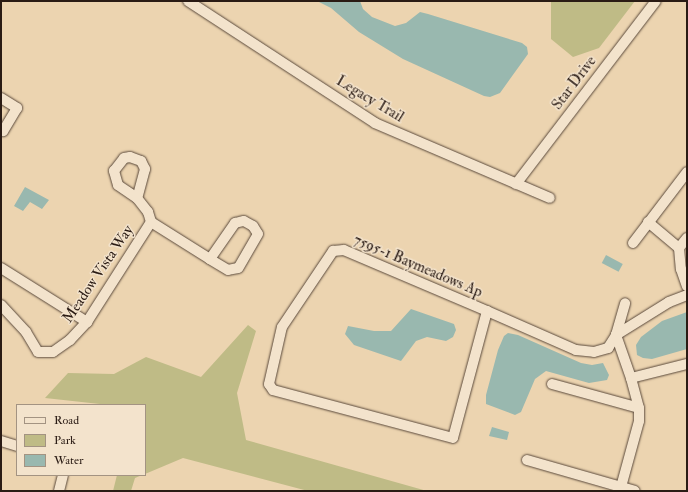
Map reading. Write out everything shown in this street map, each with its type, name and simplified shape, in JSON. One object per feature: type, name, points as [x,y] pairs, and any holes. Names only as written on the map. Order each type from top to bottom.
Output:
[{"type":"street","name":"Legacy Trail","points":[[188,1],[375,123],[550,198]]},
{"type":"street","name":"Star Drive","points":[[516,184],[656,1]]},
{"type":"street","points":[[1,98],[18,108],[3,131],[1,130]]},
{"type":"street","points":[[633,243],[687,172]]},
{"type":"street","points":[[137,198],[148,212],[151,222],[210,259],[228,270],[238,268],[258,234],[253,226],[244,221],[235,223],[210,259]]},
{"type":"street","name":"Meadow Vista Way","points":[[1,305],[26,332],[38,352],[53,352],[70,340],[87,322],[151,222]]},
{"type":"street","points":[[648,222],[679,248]]},
{"type":"street","points":[[687,238],[679,248],[681,269],[687,286]]},
{"type":"street","name":"7595-1 Baymeadows Ap","points":[[344,250],[487,311],[453,438],[273,390],[269,384],[282,327],[333,251],[344,250]]},
{"type":"street","points":[[1,268],[87,322]]},
{"type":"street","points":[[616,336],[669,302],[687,295]]},
{"type":"street","points":[[487,311],[586,352],[608,348],[616,336],[625,303]]},
{"type":"street","points":[[616,336],[631,378],[639,408],[639,421],[621,487]]},
{"type":"street","points":[[631,378],[687,364]]},
{"type":"street","points":[[552,384],[639,408]]},
{"type":"street","points":[[1,441],[16,446]]},
{"type":"street","points":[[526,460],[635,491]]},
{"type":"street","points":[[59,491],[63,476]]},
{"type":"green space","points":[[551,1],[635,1],[599,48],[573,57],[551,39]]},
{"type":"green space","points":[[248,325],[256,331],[237,393],[246,440],[427,491],[308,491],[183,458],[146,474],[146,404],[100,404],[45,398],[68,373],[114,374],[146,357],[201,377]]},
{"type":"green space","points":[[117,476],[140,476],[135,478],[131,491],[113,491]]},
{"type":"water","points":[[317,1],[360,1],[363,9],[372,17],[395,26],[406,23],[420,12],[428,14],[522,43],[527,47],[528,54],[500,93],[490,97],[484,96],[403,59],[359,32],[331,8]]},
{"type":"water","points":[[25,187],[49,200],[42,209],[30,202],[23,211],[14,206]]},
{"type":"water","points":[[606,255],[623,264],[619,272],[602,263]]},
{"type":"water","points":[[411,309],[454,324],[456,330],[453,337],[446,341],[427,337],[416,341],[401,361],[354,345],[345,334],[348,326],[374,331],[391,331]]},
{"type":"water","points":[[687,312],[687,349],[652,359],[643,358],[637,355],[636,345],[641,337],[662,321]]},
{"type":"water","points":[[508,333],[518,335],[581,363],[592,365],[603,363],[609,375],[607,380],[589,383],[546,371],[535,379],[521,412],[515,415],[486,404],[486,395],[498,350],[504,336]]},
{"type":"water","points":[[492,427],[509,432],[507,440],[489,436]]}]
